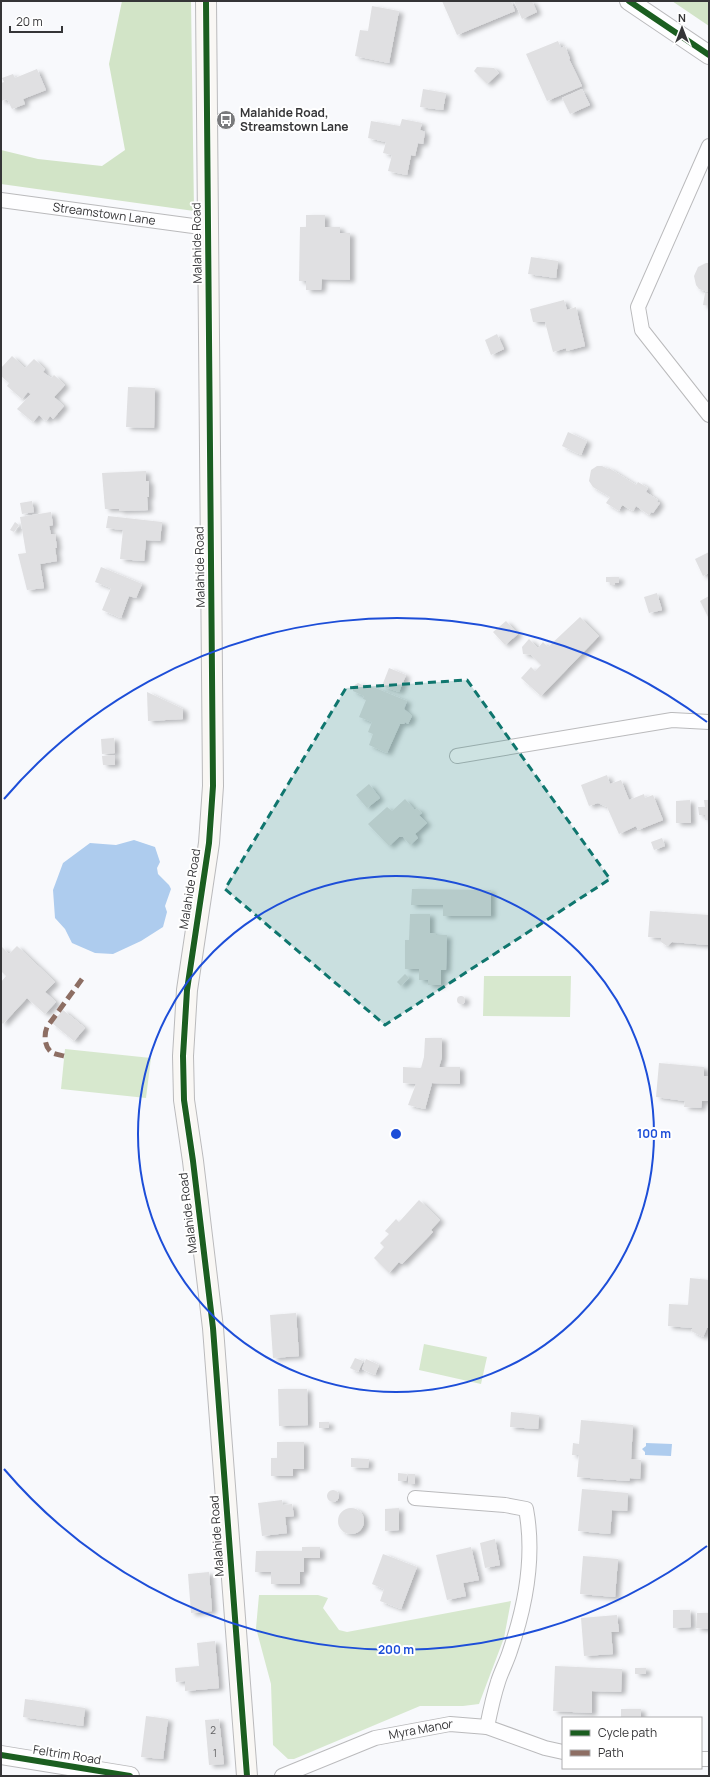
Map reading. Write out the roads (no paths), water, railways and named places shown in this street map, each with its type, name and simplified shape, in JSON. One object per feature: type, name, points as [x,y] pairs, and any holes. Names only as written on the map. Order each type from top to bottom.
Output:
[{"type":"main road","name":"Malahide Road","points":[[206,1],[213,786],[209,843],[187,990],[183,1056],[184,1100],[193,1161],[213,1328],[247,1776]]},
{"type":"street","points":[[629,1],[709,55]]},
{"type":"street","points":[[709,146],[638,307],[642,330],[709,415]]},
{"type":"street","name":"Streamstown Lane","points":[[1,200],[208,228]]},
{"type":"street","points":[[457,756],[672,720],[709,722]]},
{"type":"street","points":[[415,1498],[505,1505],[526,1509],[530,1528],[530,1553],[527,1586],[510,1651],[497,1683],[487,1727]]},
{"type":"street","name":"Myra Manor","points":[[282,1776],[375,1738],[450,1724],[487,1727],[545,1748],[562,1752]]},
{"type":"street","name":"Feltrim Road","points":[[1,1756],[130,1776]]},
{"type":"water","points":[[134,840],[155,847],[160,862],[157,868],[158,874],[171,889],[165,906],[167,912],[163,927],[141,941],[113,954],[95,953],[72,943],[65,929],[55,918],[53,890],[63,863],[90,843],[116,845]]},
{"type":"water","points":[[646,1443],[672,1444],[671,1456],[645,1455],[645,1452],[642,1449],[646,1446]]},
{"type":"place","name":"Malahide Road, Streamstown Lane","points":[[226,120]]}]
